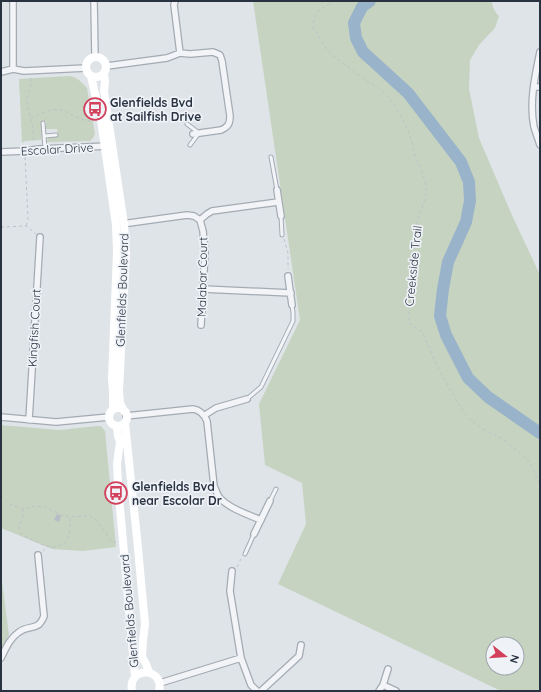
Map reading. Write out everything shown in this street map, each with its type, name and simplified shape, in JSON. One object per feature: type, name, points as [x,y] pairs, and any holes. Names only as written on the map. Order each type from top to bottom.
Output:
[{"type":"street","points":[[13,1],[13,69]]},
{"type":"street","points":[[94,1],[95,57]]},
{"type":"street","points":[[175,1],[174,5],[180,53]]},
{"type":"street","points":[[105,70],[104,60],[101,58],[91,58],[86,64],[87,72],[91,76],[98,78],[105,70],[167,58],[180,53],[190,54],[213,52],[220,56],[230,116],[229,124],[221,130],[196,134]]},
{"type":"street","points":[[540,52],[537,87],[532,103],[534,126],[540,145]]},
{"type":"street","points":[[1,72],[13,69],[31,71],[86,68]]},
{"type":"street","name":"Glenfields Boulevard","points":[[105,70],[104,91],[109,146],[120,224],[126,252],[119,392],[137,538],[145,624],[142,640],[142,657],[149,672]]},
{"type":"street","name":"Glenfields Boulevard","points":[[91,76],[101,120],[109,146]]},
{"type":"street","name":"Escolar Drive","points":[[1,152],[109,146]]},
{"type":"street","points":[[277,190],[281,216]]},
{"type":"street","points":[[200,220],[212,211],[278,202]]},
{"type":"street","name":"Malabar Court","points":[[120,224],[187,215],[194,216],[200,220],[204,246],[201,325]]},
{"type":"street","name":"Glenfields Boulevard","points":[[113,409],[112,379],[117,252],[120,224]]},
{"type":"street","name":"Kingfish Court","points":[[29,420],[40,237]]},
{"type":"street","points":[[288,276],[292,305]]},
{"type":"street","points":[[203,290],[290,293]]},
{"type":"street","points":[[205,415],[216,408],[247,398]]},
{"type":"street","points":[[123,419],[118,408],[113,409],[109,414],[110,422],[113,425],[123,419],[192,409],[205,415],[208,421],[214,486],[220,499],[229,505],[261,520]]},
{"type":"street","points":[[1,417],[62,422],[109,417]]},
{"type":"street","name":"Glenfields Boulevard","points":[[123,419],[118,436],[120,442],[117,463],[135,677],[132,685],[132,691]]},
{"type":"street","points":[[254,534],[270,501]]},
{"type":"street","points":[[1,658],[11,638],[26,628],[33,628],[40,624],[44,616],[38,555]]},
{"type":"street","points":[[232,571],[230,591],[241,658],[251,685],[257,691]]},
{"type":"street","points":[[262,691],[299,656],[301,645]]},
{"type":"street","points":[[135,677],[144,672],[149,672],[156,676],[159,687],[241,658]]},
{"type":"street","points":[[379,691],[383,685],[388,669]]},
{"type":"street","points":[[383,685],[396,691]]},
{"type":"lane","points":[[44,122],[45,149]]},
{"type":"lane","points":[[187,124],[196,134],[190,145]]},
{"type":"lane","points":[[44,136],[56,135]]},
{"type":"lane","points":[[271,157],[277,190]]},
{"type":"lane","points":[[281,216],[282,234]]},
{"type":"lane","points":[[247,398],[261,387],[293,321],[292,305]]},
{"type":"lane","points":[[270,501],[276,489]]},
{"type":"lane","points":[[245,554],[254,534]]},
{"type":"path","name":"Creekside Trail","points":[[335,1],[319,10],[314,19],[313,27],[325,47],[332,54],[368,82],[377,87],[394,104],[408,130],[415,156],[425,180],[426,196],[417,222],[415,236],[415,274],[409,312],[409,323],[423,333],[439,370],[464,413],[481,428],[501,438],[528,460],[534,469],[540,486]]},
{"type":"path","points":[[31,71],[31,84],[27,98],[33,129],[34,150]]},
{"type":"path","points":[[31,118],[51,110],[60,110],[84,120],[101,120]]},
{"type":"path","points":[[25,151],[28,219],[26,226]]},
{"type":"path","points":[[1,226],[26,226],[40,237]]},
{"type":"path","points":[[282,234],[288,253],[288,276]]},
{"type":"path","points":[[1,495],[10,504],[23,509],[36,506],[44,507],[64,516],[90,516],[96,520],[112,542],[123,542]]},
{"type":"path","points":[[23,509],[23,515],[19,528],[21,534],[48,547],[58,547],[64,544],[67,540],[69,534],[70,517]]},
{"type":"path","points":[[232,571],[238,566],[245,554]]},
{"type":"green space","points":[[253,1],[492,1],[494,9],[499,16],[495,28],[479,45],[470,60],[469,89],[479,138],[511,213],[540,275],[540,691],[501,691],[278,584],[306,524],[302,483],[265,465],[259,404],[300,320]]},
{"type":"green space","points":[[69,76],[79,80],[87,88],[95,134],[93,138],[90,141],[47,142],[48,137],[58,137],[57,129],[46,129],[46,121],[42,121],[41,140],[25,141],[22,143],[19,79]]},
{"type":"green space","points":[[1,425],[59,430],[98,426],[103,428],[105,431],[116,547],[83,551],[52,549],[1,528]]},
{"type":"green space","points":[[1,574],[9,635],[1,650]]},
{"type":"building","points":[[57,514],[61,516],[59,522],[54,520]]},
{"type":"waterway","points":[[370,1],[362,7],[354,23],[356,38],[363,52],[408,93],[461,162],[469,182],[470,201],[466,222],[448,262],[443,289],[440,316],[446,335],[468,378],[488,397],[540,433]]},
{"type":"place","name":"Glenfields Bvd at Sailfish Drive","points":[[95,109]]},
{"type":"place","name":"Glenfields Bvd near Escolar Dr","points":[[116,493]]}]
